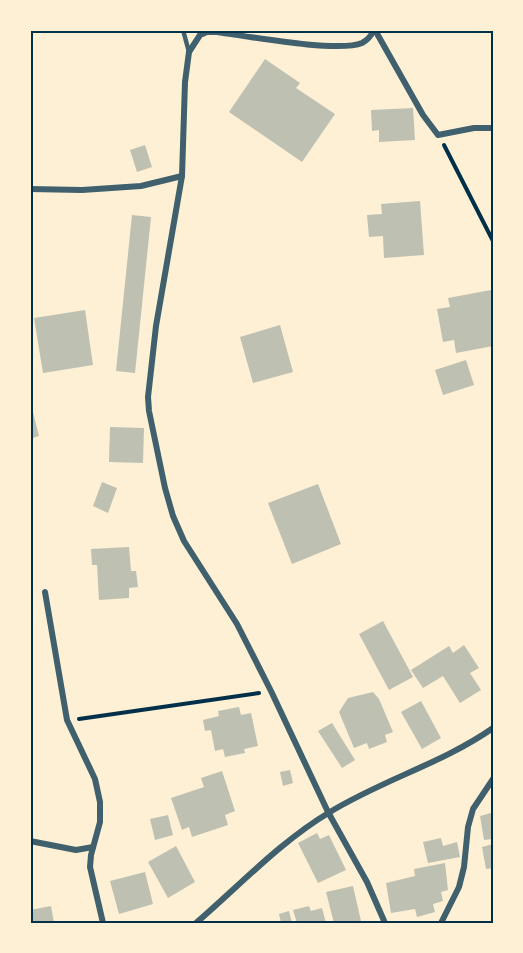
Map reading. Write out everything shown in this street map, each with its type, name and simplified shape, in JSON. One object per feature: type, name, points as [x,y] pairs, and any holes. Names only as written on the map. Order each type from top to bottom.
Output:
[{"type":"street","points":[[385,923],[367,882],[328,812],[272,691],[237,624],[183,541],[165,488],[148,397],[156,326],[182,176],[185,82],[189,52],[201,35],[207,32],[349,47],[364,42],[375,30],[423,115],[438,135],[474,128],[493,128]]},
{"type":"street","points":[[30,189],[82,190],[141,186],[182,176]]},
{"type":"street","points":[[45,592],[68,720],[98,791],[100,822],[90,867],[103,923]]},
{"type":"street","points":[[196,923],[295,836],[328,812],[468,744],[493,728]]},
{"type":"street","points":[[441,923],[462,877],[468,827],[473,809],[493,779]]},
{"type":"street","points":[[30,841],[76,850],[93,847]]},
{"type":"lane","points":[[183,30],[189,52]]},
{"type":"path","points":[[438,135],[493,241]]},
{"type":"path","points":[[68,720],[187,705],[272,691]]},
{"type":"building","points":[[265,59],[300,83],[296,88],[335,114],[302,162],[229,112]]},
{"type":"building","points":[[413,108],[415,140],[379,142],[379,130],[372,131],[371,110]]},
{"type":"building","points":[[145,145],[152,167],[137,172],[130,150]]},
{"type":"building","points":[[420,201],[424,255],[384,258],[383,236],[369,237],[367,215],[382,214],[381,204]]},
{"type":"building","points":[[132,215],[151,217],[135,373],[116,371]]},
{"type":"building","points":[[491,290],[493,346],[456,353],[454,340],[443,342],[437,309],[450,307],[448,298]]},
{"type":"building","points":[[85,310],[93,365],[43,373],[34,318]]},
{"type":"building","points":[[280,325],[293,372],[253,383],[240,337]]},
{"type":"building","points":[[466,360],[474,385],[443,395],[435,370]]},
{"type":"building","points":[[30,408],[32,408],[39,436],[30,439]]},
{"type":"building","points":[[110,427],[144,428],[143,463],[109,462]]},
{"type":"building","points":[[102,482],[117,488],[108,513],[93,506]]},
{"type":"building","points":[[318,484],[341,544],[292,564],[268,503]]},
{"type":"building","points":[[129,547],[131,571],[136,571],[138,587],[129,588],[129,598],[99,600],[97,565],[92,565],[91,549]]},
{"type":"building","points":[[383,621],[413,677],[389,690],[359,634]]},
{"type":"building","points":[[464,645],[479,668],[470,673],[481,690],[460,703],[443,676],[423,688],[411,670],[449,646],[453,653]]},
{"type":"building","points":[[373,692],[379,699],[393,732],[385,735],[387,742],[369,749],[367,743],[354,748],[339,712],[348,698]]},
{"type":"building","points":[[421,701],[441,738],[422,749],[401,712]]},
{"type":"building","points":[[239,707],[241,715],[251,713],[258,746],[244,749],[245,753],[225,757],[223,749],[215,751],[211,730],[205,731],[203,720],[219,716],[218,711]]},
{"type":"building","points":[[332,723],[355,760],[342,768],[318,731]]},
{"type":"building","points":[[290,770],[293,783],[283,786],[280,772]]},
{"type":"building","points":[[222,771],[235,811],[225,815],[228,825],[192,837],[189,827],[182,830],[171,798],[204,787],[201,778]]},
{"type":"building","points":[[491,813],[493,839],[484,840],[480,816]]},
{"type":"building","points":[[168,815],[173,835],[155,840],[150,819]]},
{"type":"building","points":[[317,833],[320,839],[329,835],[346,870],[318,883],[298,843]]},
{"type":"building","points":[[441,838],[443,846],[457,842],[460,857],[428,863],[423,842]]},
{"type":"building","points":[[493,844],[493,868],[486,869],[482,847]]},
{"type":"building","points":[[176,846],[195,882],[168,898],[148,862]]},
{"type":"building","points":[[445,863],[448,890],[441,892],[443,901],[433,904],[435,912],[417,917],[415,909],[391,913],[386,883],[415,876],[414,869]]},
{"type":"building","points":[[145,872],[153,904],[119,914],[110,881]]},
{"type":"building","points":[[353,886],[361,921],[334,923],[326,892]]},
{"type":"building","points":[[51,906],[54,923],[30,923],[30,910]]},
{"type":"building","points":[[309,906],[311,911],[322,908],[326,923],[297,923],[293,910]]},
{"type":"building","points":[[289,911],[292,923],[281,923],[279,914]]}]
